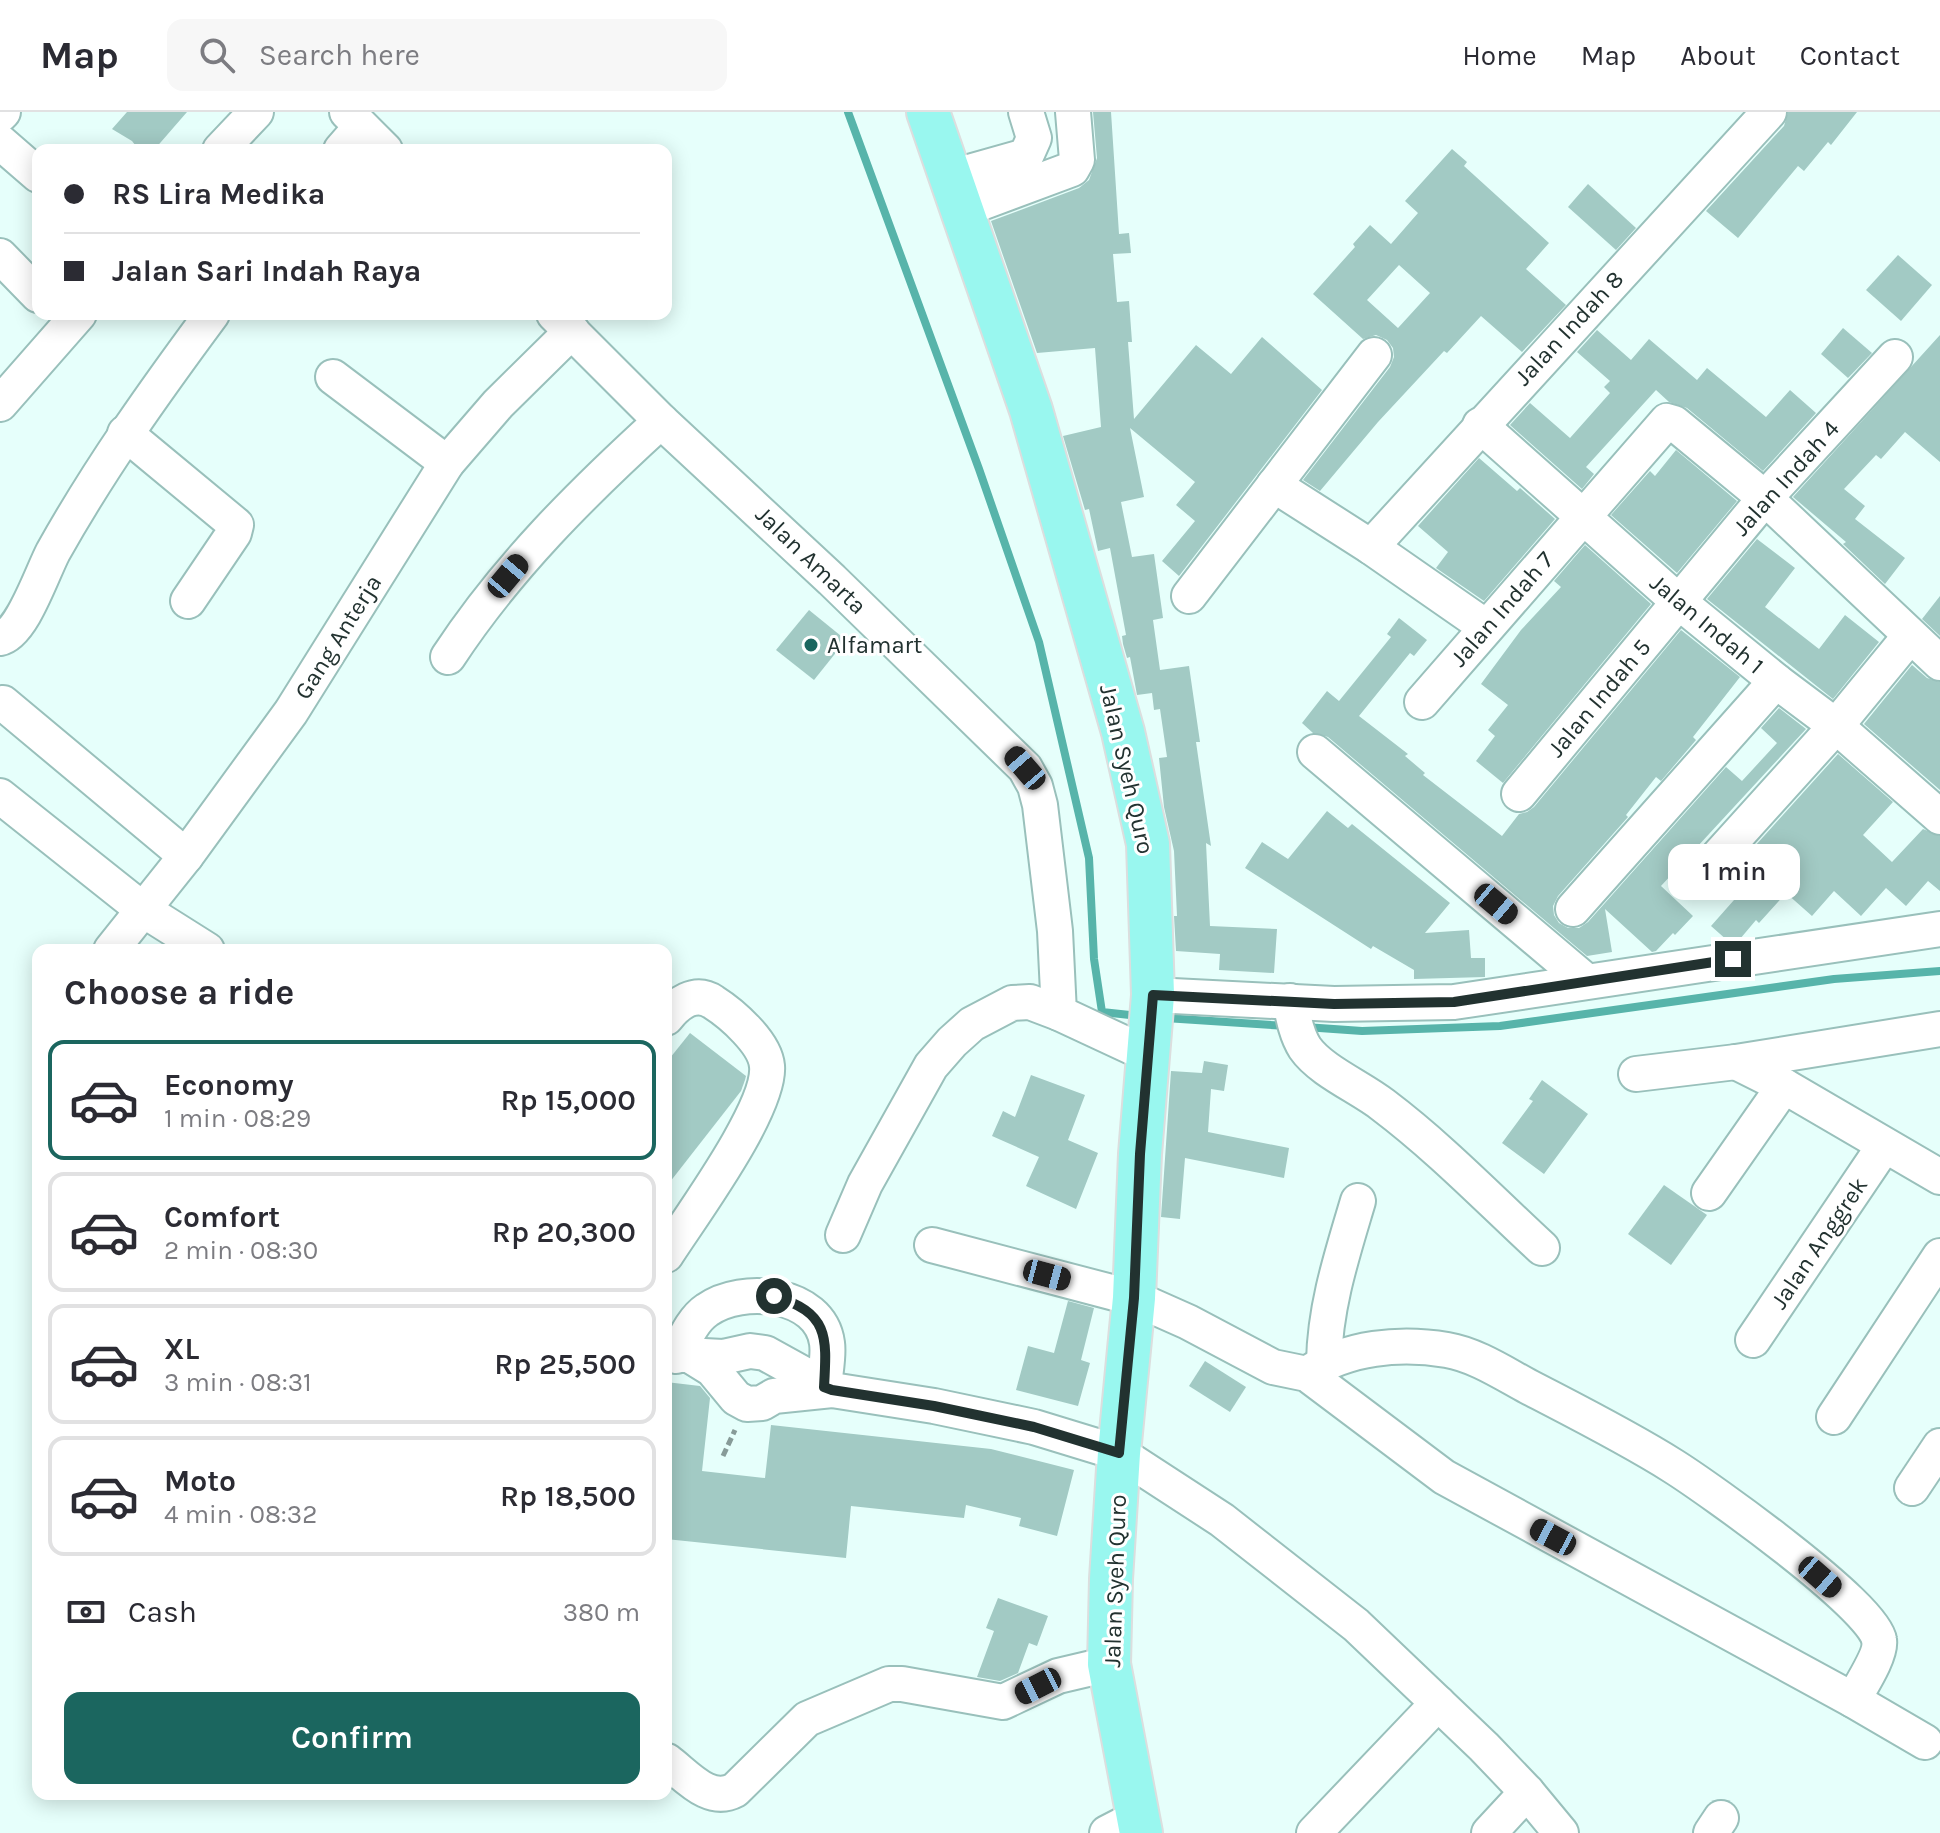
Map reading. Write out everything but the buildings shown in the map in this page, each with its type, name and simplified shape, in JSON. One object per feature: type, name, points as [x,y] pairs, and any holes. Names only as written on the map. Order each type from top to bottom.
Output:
[{"type":"main road","name":"Jalan Syeh Quro","points":[[928,112],[1031,410],[1123,732],[1148,844],[1150,1022],[1134,1298],[1119,1453],[1109,1664],[1129,1828]]},
{"type":"street","points":[[226,144],[256,112]]},
{"type":"street","points":[[957,193],[1026,156],[1034,138],[1026,112]]},
{"type":"street","points":[[957,193],[1072,169],[1077,160],[1073,112]]},
{"type":"street","name":"Jalan Indah 8","points":[[1371,547],[1769,112]]},
{"type":"street","points":[[0,142],[32,170]]},
{"type":"street","points":[[0,256],[32,289]]},
{"type":"street","points":[[0,404],[67,320]]},
{"type":"street","points":[[0,638],[7,637],[16,627],[53,553],[125,433],[208,320]]},
{"type":"street","name":"Jalan Amarta","points":[[563,323],[661,421],[844,591],[1025,768],[1035,786],[1040,805],[1055,931],[1059,1013]]},
{"type":"street","name":"Gang Anterja","points":[[116,944],[186,856],[291,712],[447,463],[563,323]]},
{"type":"street","points":[[1189,596],[1374,355]]},
{"type":"street","name":"Jalan Indah 4","points":[[1679,602],[1765,498],[1895,357]]},
{"type":"street","points":[[333,377],[447,463]]},
{"type":"street","points":[[448,657],[478,611],[523,558],[579,496],[661,421]]},
{"type":"street","name":"Jalan Indah 7","points":[[1422,702],[1667,421],[1674,423],[1765,498]]},
{"type":"street","name":"Jalan Indah 1","points":[[1480,425],[1679,602],[1836,726],[1940,817]]},
{"type":"street","points":[[125,433],[236,525],[234,533],[188,601]]},
{"type":"street","points":[[1274,485],[1371,547],[1486,627]]},
{"type":"street","points":[[1765,498],[1940,663]]},
{"type":"street","name":"Jalan Indah 5","points":[[1519,794],[1679,602]]},
{"type":"street","points":[[1704,872],[1836,726],[1910,636]]},
{"type":"street","points":[[1573,909],[1776,681]]},
{"type":"street","points":[[3,703],[186,856]]},
{"type":"street","points":[[1315,752],[1586,981]]},
{"type":"street","points":[[0,796],[142,909],[197,944]]},
{"type":"street","points":[[843,1235],[865,1184],[931,1066],[972,1024],[1012,1003],[1030,1002],[1059,1013],[1150,1022],[1294,1018],[1334,1004],[1454,1002],[1940,929]]},
{"type":"street","points":[[672,1013],[688,999],[699,997],[711,1000],[756,1040],[764,1050],[768,1068],[753,1118],[672,1246]]},
{"type":"street","points":[[1294,1018],[1305,1048],[1316,1060],[1382,1104],[1433,1146],[1542,1248]]},
{"type":"street","points":[[1636,1074],[1736,1062],[1940,1029]]},
{"type":"street","points":[[1736,1062],[1784,1086],[1884,1146],[1932,1166]]},
{"type":"street","points":[[1709,1193],[1784,1086]]},
{"type":"street","name":"Jalan Anggrek","points":[[1753,1340],[1884,1146]]},
{"type":"street","points":[[1316,1368],[1332,1288],[1358,1201]]},
{"type":"street","points":[[932,1245],[1134,1298],[1188,1322],[1273,1367],[1316,1368],[1384,1348],[1413,1347],[1467,1355],[1676,1468],[1802,1560],[1870,1621],[1879,1640],[1879,1651],[1853,1700]]},
{"type":"street","points":[[1834,1417],[1940,1256]]},
{"type":"street","points":[[678,1355],[694,1322],[707,1310],[727,1300],[751,1295],[774,1296],[794,1302],[819,1325],[827,1343],[828,1389]]},
{"type":"street","points":[[678,1355],[723,1357],[750,1351],[765,1353],[828,1389]]},
{"type":"street","points":[[678,1355],[712,1369],[736,1398],[747,1404],[762,1403],[774,1396],[828,1389],[934,1406],[1034,1427],[1119,1453],[1222,1520],[1356,1625],[1527,1792],[1561,1833]]},
{"type":"street","points":[[1316,1368],[1444,1477],[1925,1742]]},
{"type":"street","points":[[1912,1488],[1940,1446]]},
{"type":"street","points":[[672,1765],[704,1790],[715,1795],[727,1795],[807,1719],[889,1684],[1003,1702],[1058,1676],[1109,1664]]},
{"type":"street","points":[[1314,1833],[1438,1703]]},
{"type":"street","points":[[1489,1833],[1527,1792]]},
{"type":"waterway","points":[[848,112],[1039,642],[1089,858],[1094,959],[1102,1012],[1139,1016]]},
{"type":"waterway","points":[[1305,1027],[1362,1031],[1500,1026],[1834,979],[1940,971]]},
{"type":"waterway","points":[[1165,1018],[1287,1026]]},
{"type":"place","name":"Alfamart","points":[[811,645]]},
{"type":"route","points":[[774,1296],[794,1302],[819,1325],[827,1343],[824,1387],[1034,1427],[1119,1453],[1134,1298],[1140,1154],[1153,995],[1334,1004],[1454,1002],[1733,959]]}]
